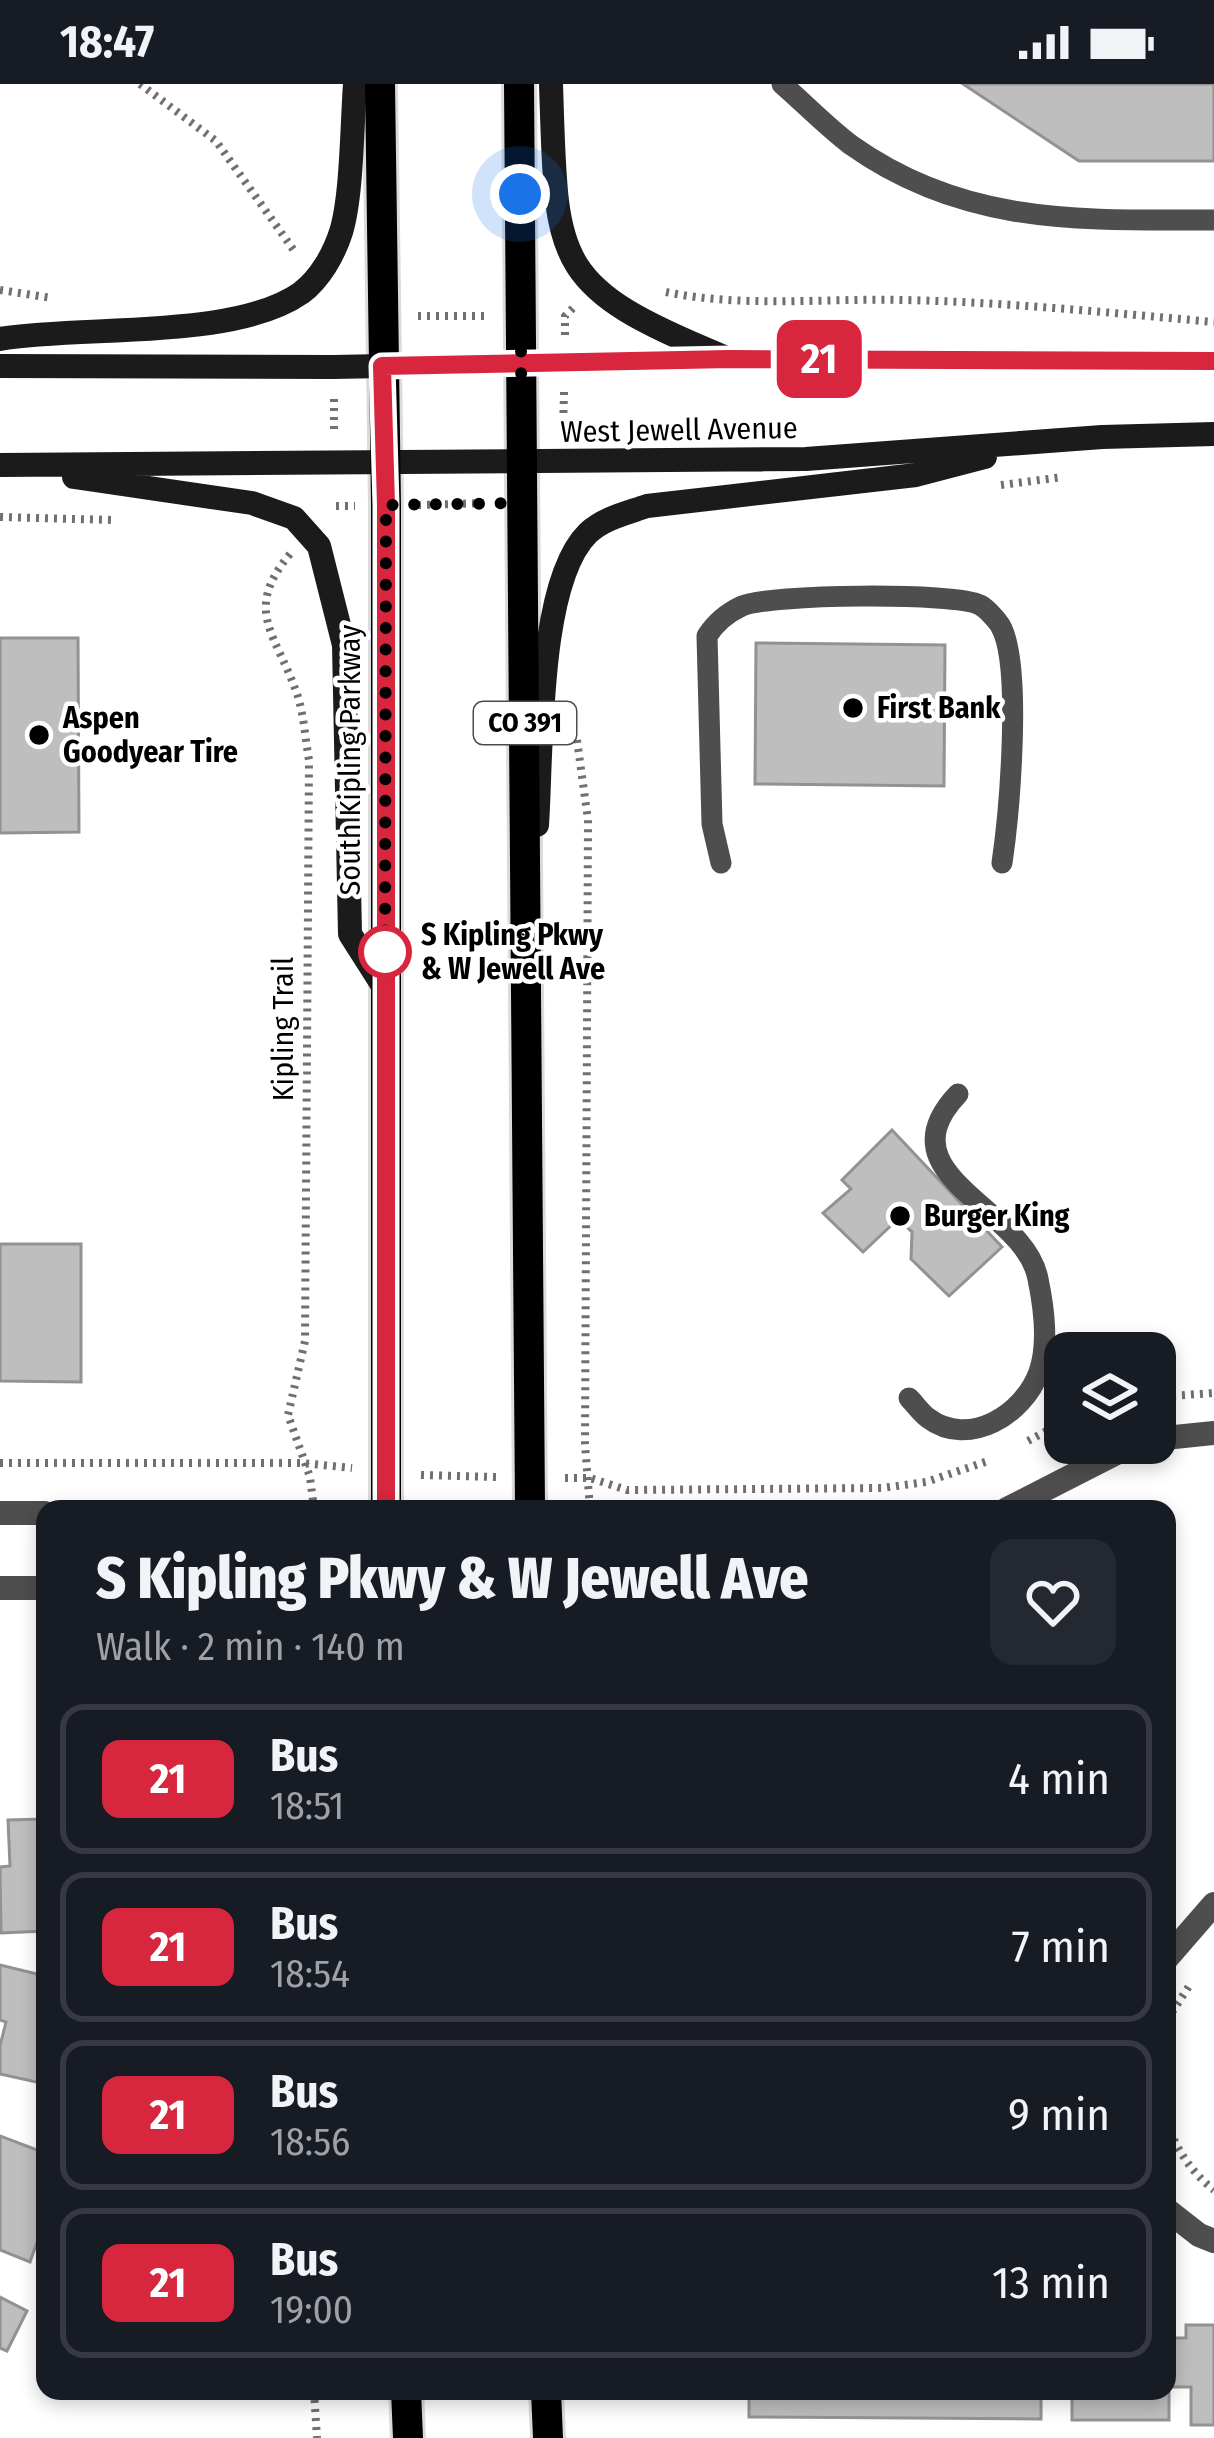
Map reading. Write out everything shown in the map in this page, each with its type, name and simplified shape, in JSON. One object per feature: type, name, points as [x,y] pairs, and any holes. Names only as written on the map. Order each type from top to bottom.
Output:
[{"type":"main road","points":[[0,339],[182,325],[262,313],[300,294],[330,258],[343,229],[355,84]]},
{"type":"main road","name":"South Kipling Parkway","points":[[380,84],[385,463],[372,505],[385,988],[386,1500]]},
{"type":"main road","name":"CO 391","points":[[519,84],[530,1493]]},
{"type":"main road","points":[[551,84],[554,191],[562,236],[576,268],[592,288],[649,326],[730,359]]},
{"type":"main road","points":[[0,366],[333,367],[730,359],[1214,361]]},
{"type":"main road","name":"West Jewell Avenue","points":[[0,466],[806,459],[1214,434]]},
{"type":"main road","points":[[527,983],[550,633],[556,594],[585,536],[610,518],[647,506],[916,475],[1036,443]]},
{"type":"main road","points":[[0,466],[252,503],[294,518],[319,546],[344,645],[350,934],[385,988]]},
{"type":"main road","points":[[406,2400],[408,2438]]},
{"type":"main road","points":[[546,2400],[548,2438]]},
{"type":"street","points":[[1176,1437],[1214,1433]]},
{"type":"street","points":[[1024,1500],[1095,1464]]},
{"type":"street","points":[[0,1513],[36,1513]]},
{"type":"street","points":[[0,1588],[36,1588]]},
{"type":"street","points":[[1176,1948],[1214,1904]]},
{"type":"street","points":[[1176,2217],[1214,2241]]},
{"type":"lane","points":[[782,84],[852,145],[922,184],[1005,212],[1063,219],[1214,220]]},
{"type":"lane","points":[[721,863],[712,824],[707,636],[717,622],[746,604],[843,597],[954,598],[981,605],[1000,626],[1010,655],[1010,807],[1002,863]]},
{"type":"lane","points":[[909,1398],[930,1421],[965,1429],[997,1424],[1024,1399],[1039,1372],[1045,1336],[1038,1274],[1024,1247],[942,1168],[934,1149],[940,1112],[958,1094]]},
{"type":"path","points":[[140,84],[216,141],[296,253]]},
{"type":"path","points":[[662,292],[697,299],[946,301],[1214,322]]},
{"type":"path","points":[[380,316],[520,316]]},
{"type":"path","points":[[562,461],[565,316]]},
{"type":"path","points":[[333,367],[335,464]]},
{"type":"path","points":[[372,505],[522,503]]},
{"type":"path","name":"Kipling Trail","points":[[286,558],[267,583],[265,616],[298,698],[309,760],[305,1341],[288,1414],[310,1477],[313,1500]]},
{"type":"path","points":[[576,719],[588,820],[585,1444],[590,1500]]},
{"type":"path","points":[[1176,1396],[1214,1393]]},
{"type":"path","points":[[1017,1447],[1044,1432]]},
{"type":"path","points":[[0,1463],[302,1463],[530,1493],[590,1478],[627,1490],[882,1487],[926,1482],[998,1456]]},
{"type":"path","points":[[1176,2007],[1203,1970]]},
{"type":"path","points":[[1176,2146],[1197,2177],[1214,2190]]},
{"type":"path","points":[[315,2400],[317,2438]]},
{"type":"building","points":[[963,84],[1214,84],[1214,161],[1079,161]]},
{"type":"building","name":"Aspen Goodyear Tire","points":[[0,638],[78,638],[79,832],[0,833]]},
{"type":"building","points":[[756,643],[945,645],[944,786],[755,784]]},
{"type":"building","name":"Burger King","points":[[892,1130],[1002,1247],[949,1296],[911,1259],[912,1232],[898,1219],[863,1252],[823,1213],[851,1189],[842,1180]]},
{"type":"building","points":[[0,1244],[81,1244],[81,1382],[0,1381]]},
{"type":"building","points":[[36,1819],[36,1931],[1,1933],[0,1867],[10,1866],[8,1820]]},
{"type":"building","points":[[0,1965],[36,1974],[36,2082],[0,2074],[6,2022],[0,2020]]},
{"type":"building","points":[[0,2136],[36,2150],[36,2245],[30,2262],[0,2250]]},
{"type":"building","points":[[0,2297],[27,2311],[7,2351],[0,2348]]},
{"type":"building","points":[[1186,2325],[1214,2325],[1214,2425],[1191,2425],[1191,2387],[1176,2387],[1176,2338],[1186,2338]]},
{"type":"building","points":[[749,2400],[1041,2400],[1041,2419],[749,2417]]},
{"type":"building","points":[[1072,2400],[1169,2400],[1169,2420],[1072,2420]]},
{"type":"bus line","name":"21","points":[[386,1500],[382,366],[730,359],[1214,361]]},
{"type":"place","name":"First Bank","points":[[853,708]]},
{"type":"place","name":"Aspen Goodyear Tire","points":[[39,735]]},
{"type":"place","name":"S Kipling Pkwy & W Jewell Ave","points":[[385,952]]},
{"type":"place","name":"Burger King","points":[[900,1216]]},
{"type":"route","points":[[385,952],[386,505],[522,503],[520,194]]}]
